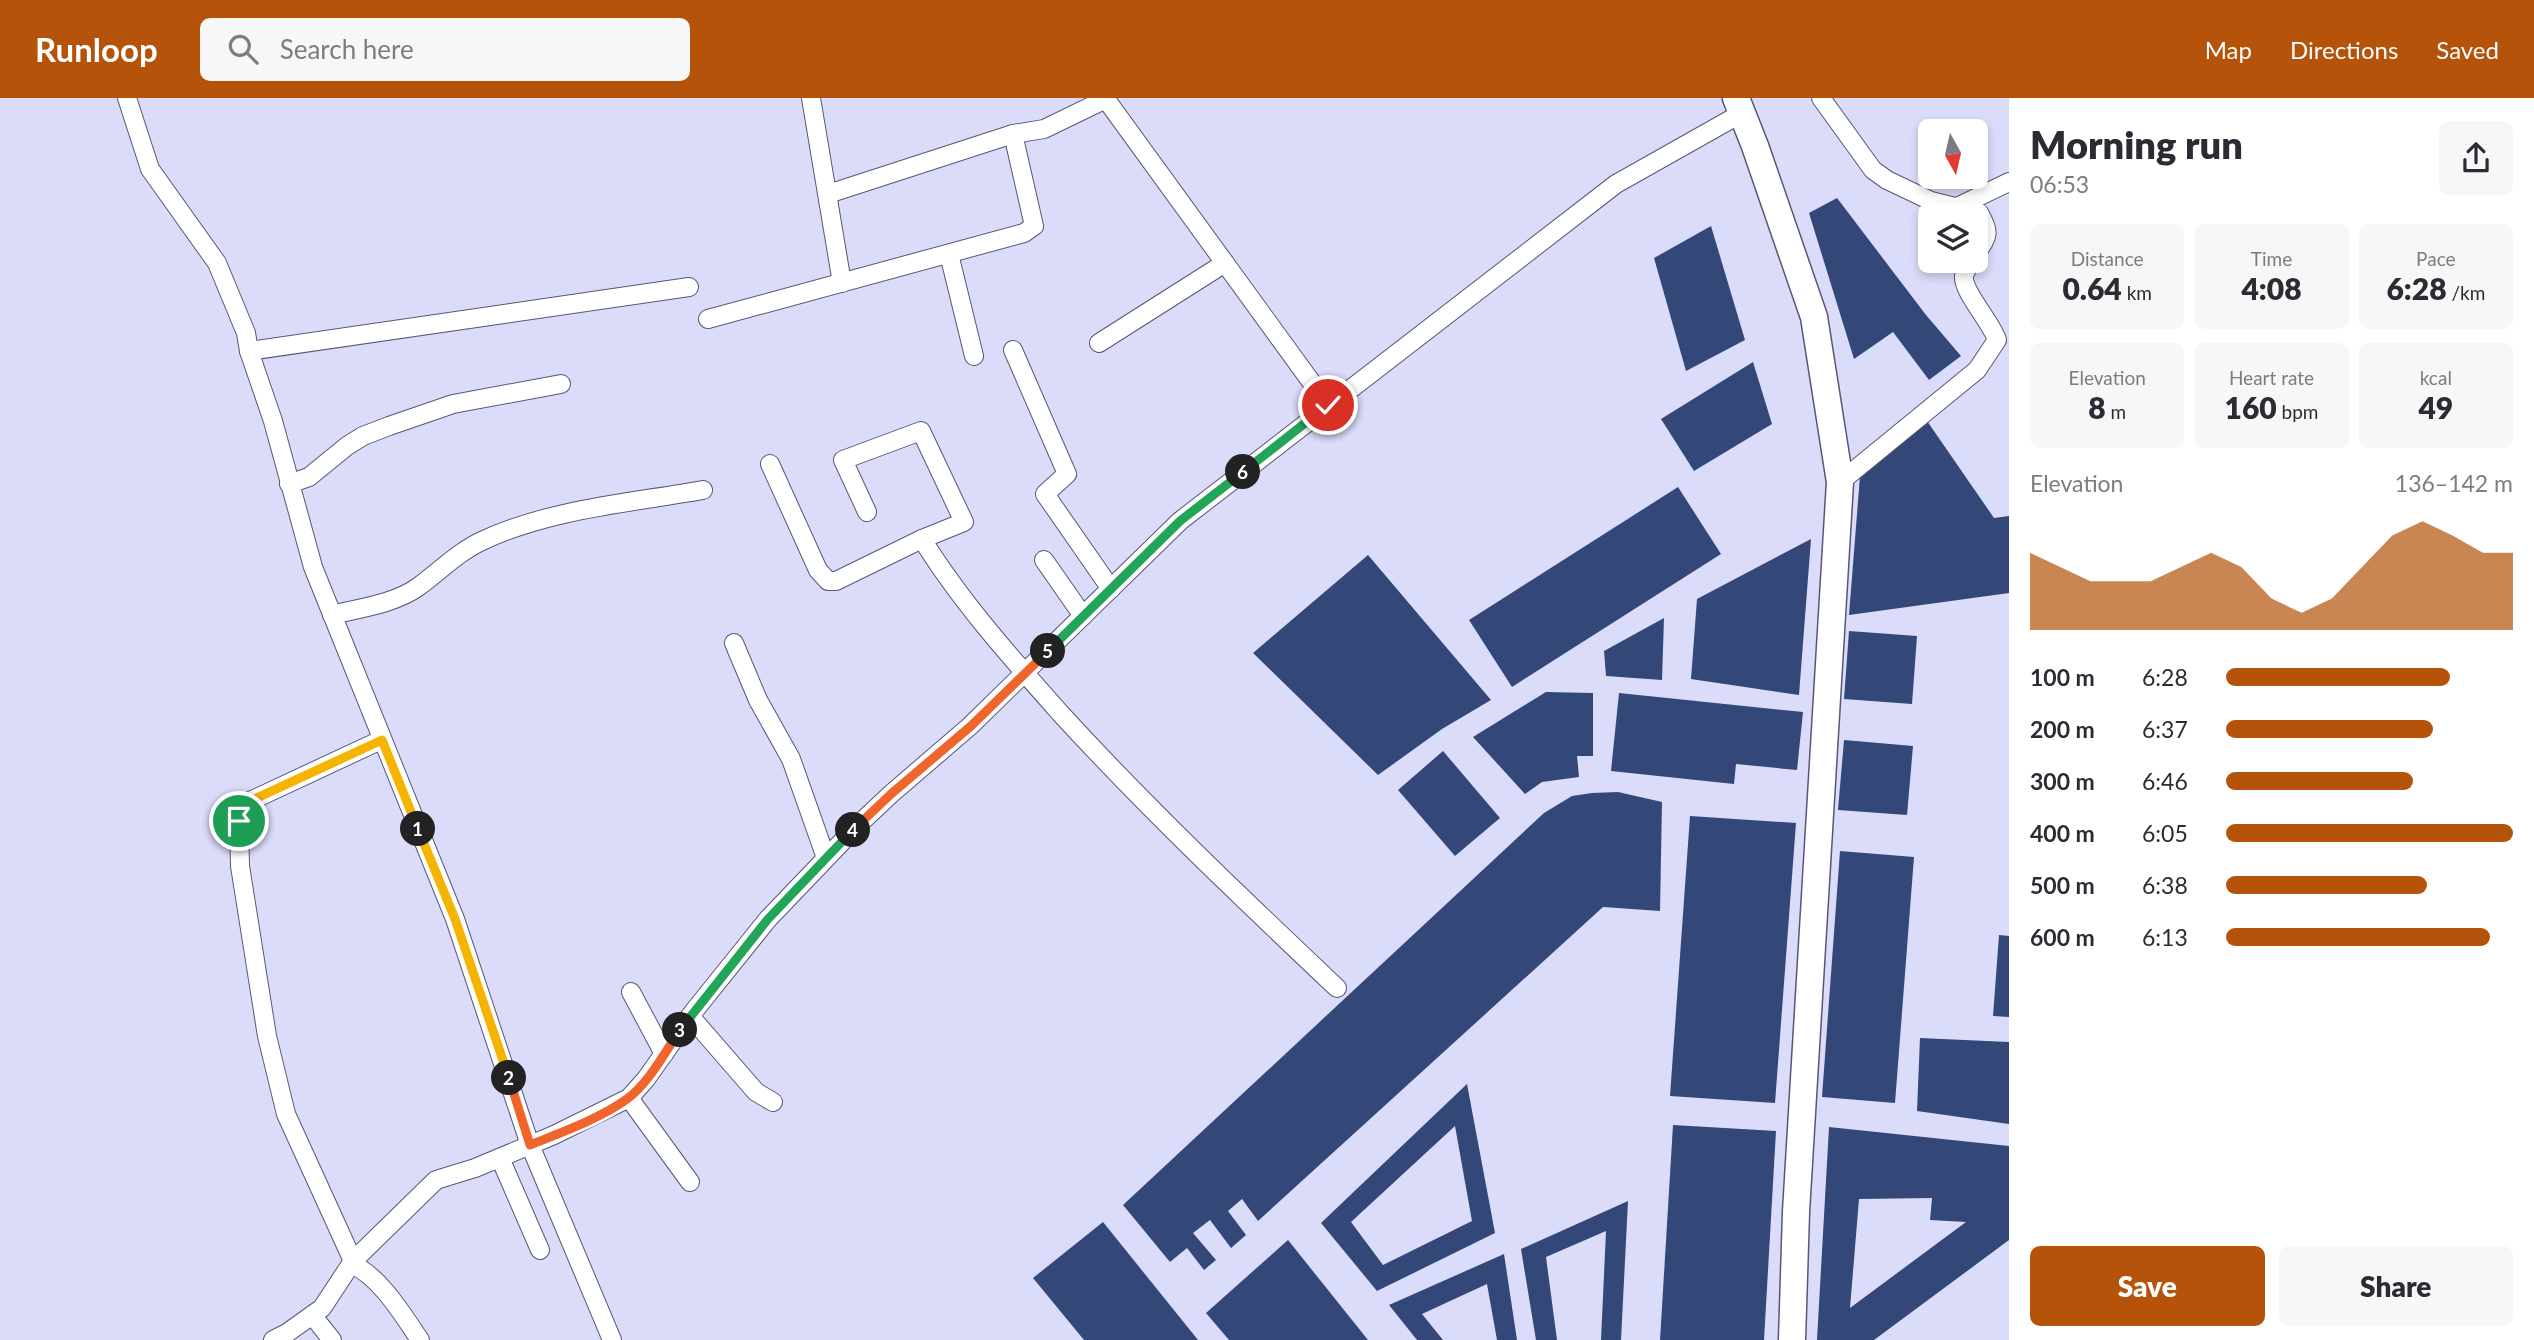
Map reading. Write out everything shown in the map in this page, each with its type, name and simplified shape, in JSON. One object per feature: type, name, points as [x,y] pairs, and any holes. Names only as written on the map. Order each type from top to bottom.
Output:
[{"type":"street","points":[[127,98],[150,169],[217,263],[246,333],[313,567],[455,919],[530,1145],[612,1340]]},
{"type":"street","points":[[811,98],[842,283]]},
{"type":"street","points":[[1821,98],[1873,170],[1908,191],[1942,203]]},
{"type":"street","points":[[828,194],[1013,134],[1044,129],[1105,99],[1328,405]]},
{"type":"street","points":[[273,1340],[322,1308],[352,1262],[436,1180],[500,1158],[600,1114],[629,1098],[690,1016],[768,919],[826,858],[891,794],[971,726],[1180,521],[1616,184],[1739,105],[1814,317],[1840,482],[1796,1212],[1792,1340]]},
{"type":"street","points":[[708,319],[1024,233],[1034,226],[1013,134]]},
{"type":"street","points":[[1965,203],[2009,182]]},
{"type":"street","points":[[949,254],[974,356]]},
{"type":"street","points":[[1099,342],[1225,263]]},
{"type":"street","points":[[1840,482],[1977,370],[1997,340],[1993,328],[1966,288],[1966,273]]},
{"type":"street","points":[[249,351],[689,288]]},
{"type":"street","points":[[1013,351],[1067,474],[1045,494],[1111,589]]},
{"type":"street","points":[[289,484],[309,477],[363,436],[389,426],[453,404],[561,384]]},
{"type":"street","points":[[770,464],[818,570],[828,581],[836,580],[964,522],[921,431],[843,460],[867,512]]},
{"type":"street","points":[[332,615],[400,597],[417,588],[467,549],[528,524],[558,516],[703,490]]},
{"type":"street","points":[[922,539],[942,572],[1024,673],[1117,775],[1337,988]]},
{"type":"street","points":[[1044,560],[1083,616]]},
{"type":"street","points":[[734,643],[752,690],[791,759],[826,858]]},
{"type":"street","points":[[382,740],[248,802],[239,821],[240,866],[267,1036],[286,1114],[352,1262],[393,1301],[420,1340]]},
{"type":"street","points":[[631,992],[664,1054]]},
{"type":"street","points":[[690,1016],[756,1092],[773,1102]]},
{"type":"street","points":[[629,1098],[690,1182]]},
{"type":"street","points":[[500,1158],[540,1250]]},
{"type":"street","points":[[312,1315],[332,1340]]},
{"type":"building","points":[[1837,198],[1926,315],[1961,356],[1929,380],[1893,332],[1854,359],[1809,213]]},
{"type":"building","points":[[1711,226],[1745,340],[1686,371],[1654,258]]},
{"type":"building","points":[[1753,362],[1772,424],[1694,471],[1661,419]]},
{"type":"building","points":[[1925,418],[1994,518],[2009,516],[2009,593],[1849,615],[1860,476]]},
{"type":"building","points":[[1678,487],[1721,554],[1512,687],[1469,620]]},
{"type":"building","points":[[1811,539],[1799,695],[1691,679],[1697,599]]},
{"type":"building","points":[[1368,555],[1491,700],[1442,729],[1378,775],[1253,653]]},
{"type":"building","points":[[1664,618],[1662,680],[1606,676],[1604,651]]},
{"type":"building","points":[[1849,631],[1917,636],[1912,704],[1844,699]]},
{"type":"building","points":[[1546,692],[1593,693],[1593,756],[1577,756],[1579,777],[1542,782],[1525,794],[1473,737]]},
{"type":"building","points":[[1619,693],[1803,712],[1797,770],[1736,764],[1734,784],[1611,771]]},
{"type":"building","points":[[1844,740],[1913,746],[1907,815],[1838,810]]},
{"type":"building","points":[[1443,751],[1500,818],[1455,856],[1398,790]]},
{"type":"building","points":[[1618,792],[1662,802],[1660,911],[1603,907],[1258,1221],[1242,1199],[1228,1211],[1246,1235],[1231,1248],[1210,1220],[1193,1233],[1216,1260],[1204,1270],[1187,1248],[1170,1262],[1123,1205],[1544,813],[1572,796]]},
{"type":"building","points":[[1690,816],[1796,823],[1775,1103],[1670,1096]]},
{"type":"building","points":[[1840,851],[1914,857],[1895,1103],[1822,1097]]},
{"type":"building","points":[[1999,935],[2009,936],[2009,1017],[1993,1016]]},
{"type":"building","points":[[1920,1038],[2009,1042],[2009,1124],[1917,1111]]},
{"type":"building","points":[[1467,1084],[1495,1233],[1377,1291],[1321,1223]],"holes":[[[1455,1126],[1472,1221],[1383,1265],[1351,1222]]]},
{"type":"building","points":[[1673,1125],[1776,1131],[1764,1340],[1660,1340]]},
{"type":"building","points":[[1829,1127],[2009,1146],[2009,1240],[1874,1340],[1817,1340]],"holes":[[[1932,1198],[1930,1220],[1966,1222],[1850,1308],[1859,1199]]]},
{"type":"building","points":[[1628,1201],[1621,1340],[1601,1340],[1606,1231],[1546,1257],[1557,1340],[1536,1340],[1521,1249]]},
{"type":"building","points":[[1103,1222],[1198,1340],[1084,1340],[1033,1278]]},
{"type":"building","points":[[1288,1240],[1368,1340],[1229,1340],[1206,1313]]},
{"type":"building","points":[[1504,1254],[1517,1340],[1497,1340],[1487,1284],[1422,1314],[1443,1340],[1417,1340],[1389,1305]]},
{"type":"route","points":[[239,821],[248,802],[382,740],[455,919],[530,1145],[629,1098],[768,919],[858,825],[971,726],[1180,521],[1328,405]]}]
